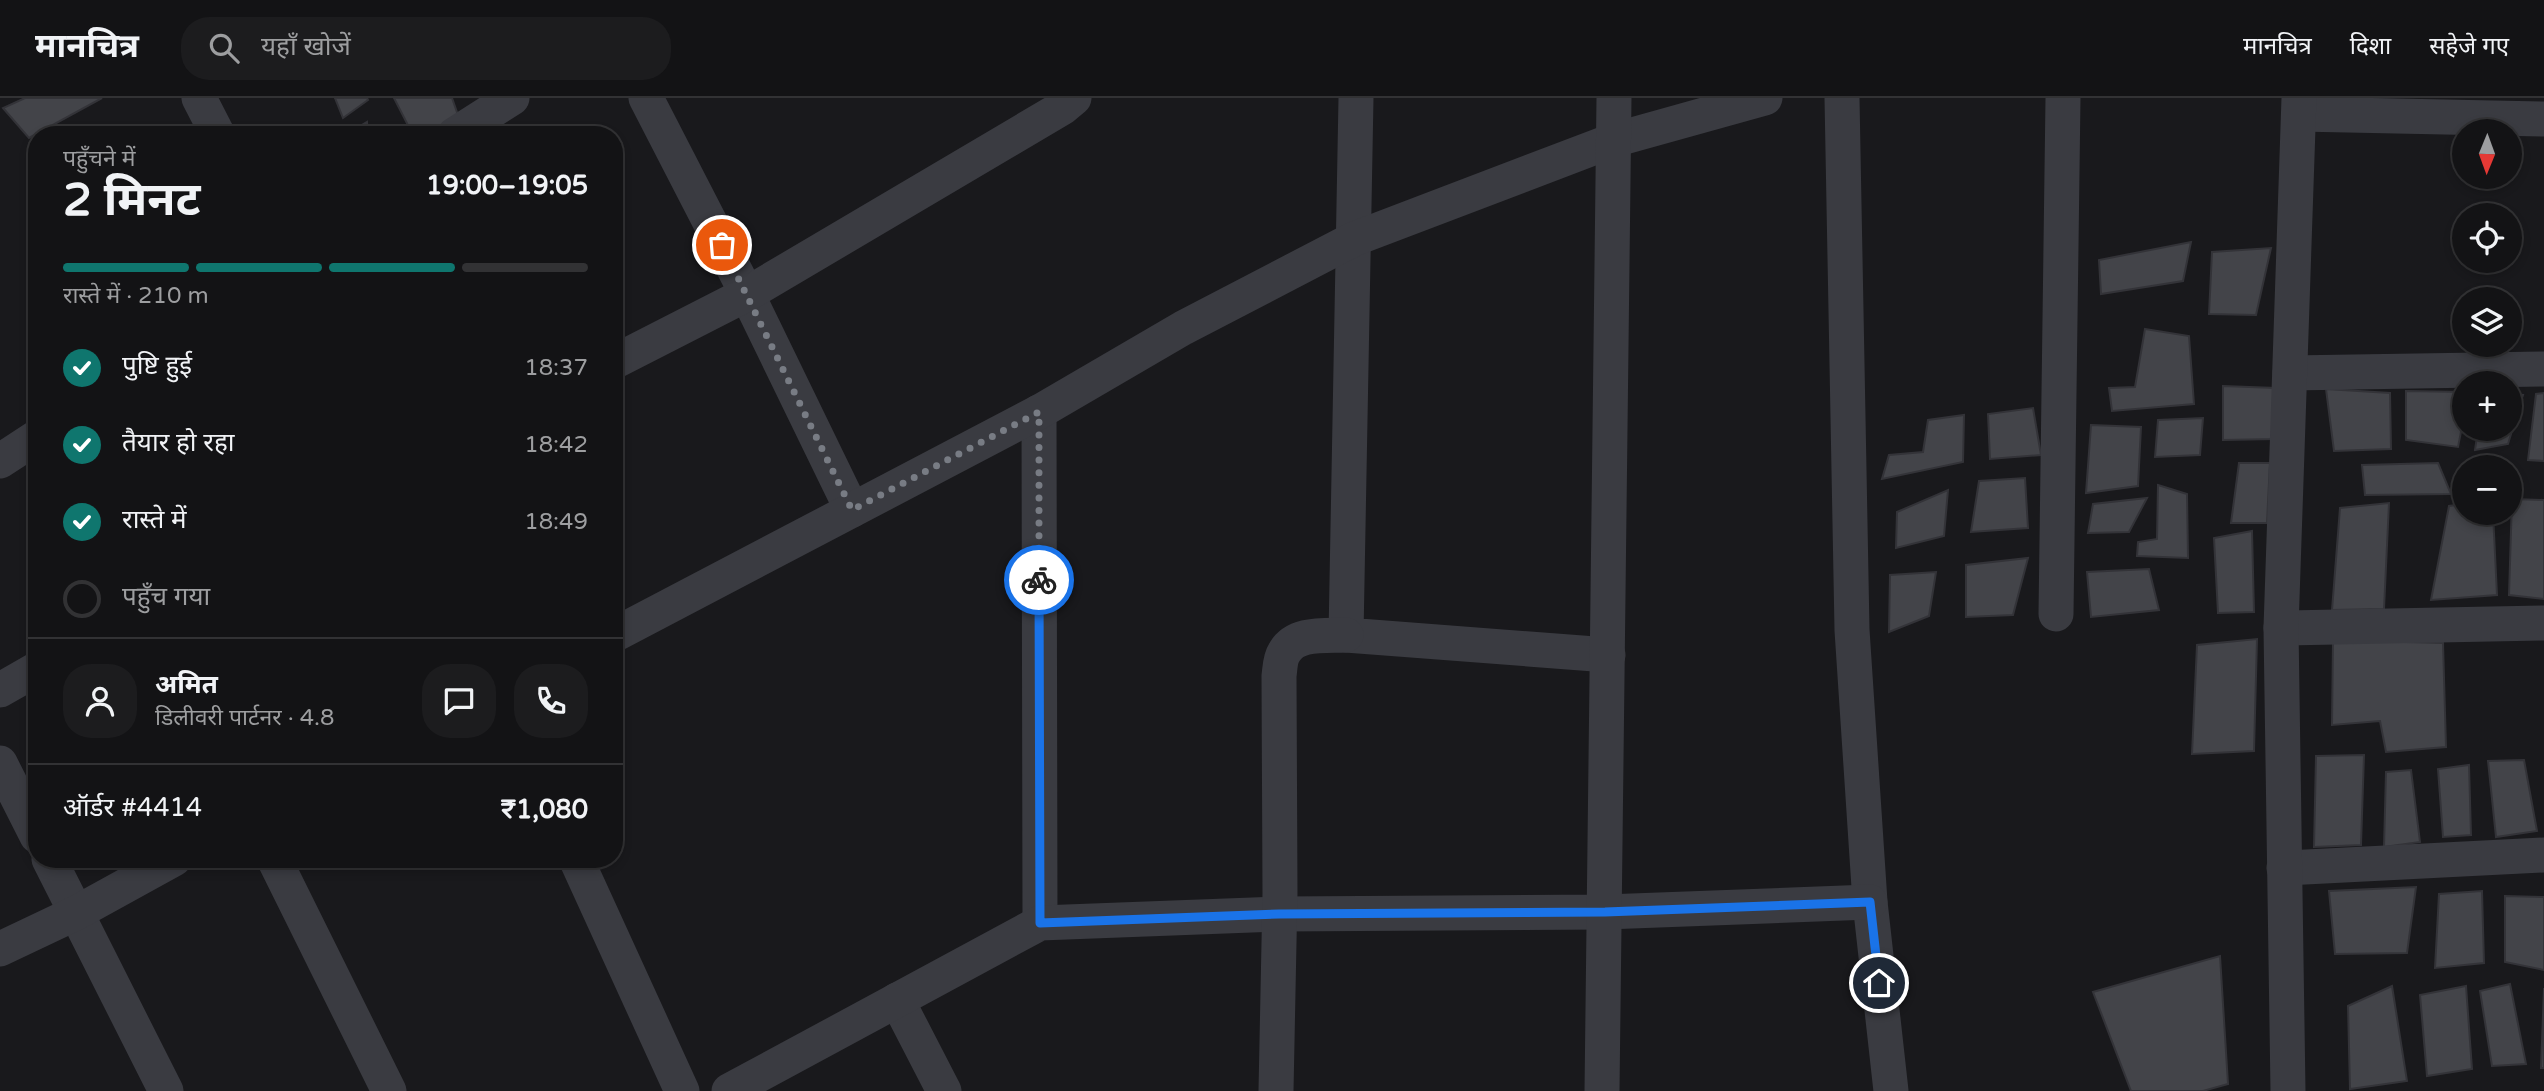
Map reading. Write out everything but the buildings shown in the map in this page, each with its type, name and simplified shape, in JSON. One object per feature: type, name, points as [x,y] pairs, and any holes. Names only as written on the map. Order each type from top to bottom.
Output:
[{"type":"street","points":[[199,98],[213,126]]},
{"type":"street","points":[[468,126],[512,98]]},
{"type":"street","points":[[646,98],[747,294],[852,510]]},
{"type":"street","points":[[623,357],[747,294],[1062,108],[1074,98]]},
{"type":"street","points":[[1346,635],[1356,98]]},
{"type":"street","points":[[1602,1091],[1614,98]]},
{"type":"street","points":[[623,630],[1039,412],[1183,328],[1354,239],[1614,140],[1765,98]]},
{"type":"street","points":[[1842,98],[1852,630],[1870,902],[1891,1091]]},
{"type":"street","points":[[2056,614],[2063,98]]},
{"type":"street","points":[[2288,1091],[2281,628],[2299,106],[2544,119]]},
{"type":"street","points":[[2290,373],[2544,369]]},
{"type":"street","points":[[1039,412],[1040,923]]},
{"type":"street","points":[[0,461],[28,443]]},
{"type":"street","points":[[2281,628],[2544,623]]},
{"type":"street","points":[[1276,1091],[1279,676],[1283,654],[1293,642],[1302,639],[1346,635],[1608,655]]},
{"type":"street","points":[[0,690],[28,674]]},
{"type":"street","points":[[0,763],[28,818]]},
{"type":"street","points":[[2284,868],[2544,855]]},
{"type":"street","points":[[54,868],[166,1091]]},
{"type":"street","points":[[0,949],[76,913],[158,868]]},
{"type":"street","points":[[278,868],[389,1091]]},
{"type":"street","points":[[580,868],[682,1091]]},
{"type":"street","points":[[729,1091],[1040,923],[1279,914],[1605,912],[1870,902]]},
{"type":"street","points":[[897,1000],[944,1091]]},
{"type":"way so far","points":[[722,245],[852,510],[1039,412],[1039,580]]},
{"type":"route","points":[[1039,580],[1040,923],[1279,914],[1605,912],[1870,902],[1879,983]]}]
